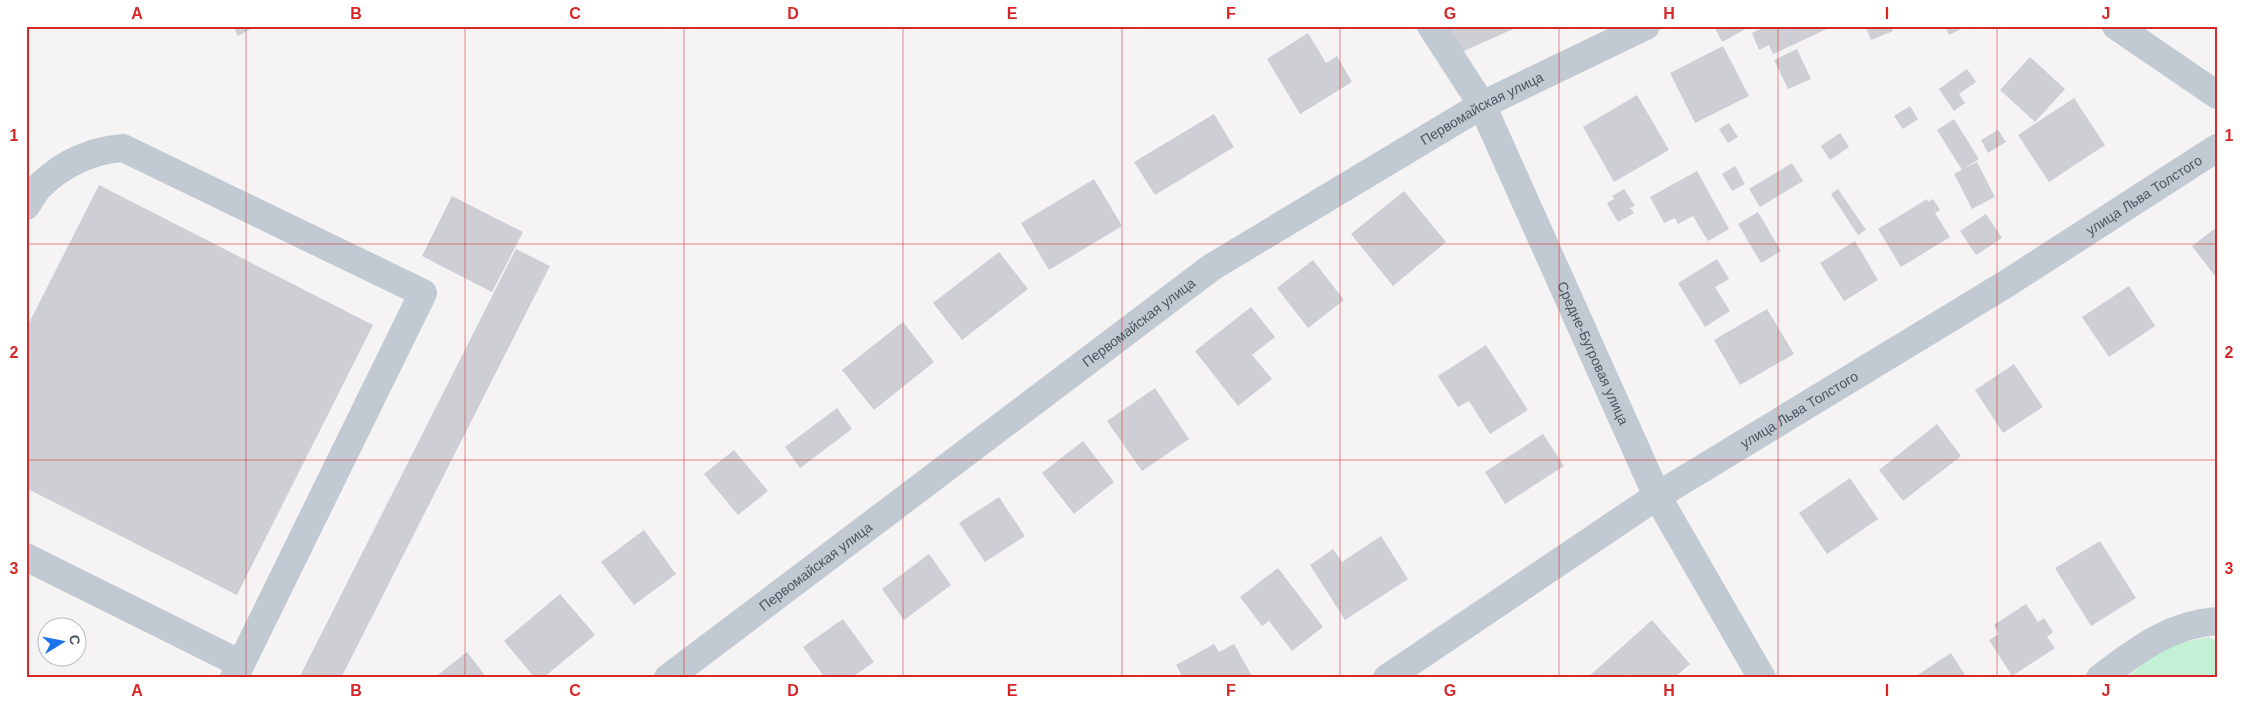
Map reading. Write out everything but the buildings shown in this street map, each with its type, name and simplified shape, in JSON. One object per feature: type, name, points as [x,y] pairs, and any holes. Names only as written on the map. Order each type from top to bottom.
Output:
[{"type":"street","name":"Средне-Бугровая улица","points":[[1431,26],[1482,105],[1657,496],[1762,678]]},
{"type":"street","name":"Первомайская улица","points":[[668,678],[1212,267],[1482,105],[1646,26]]},
{"type":"street","points":[[2116,26],[2217,95]]},
{"type":"street","points":[[26,206],[41,184],[81,157],[102,149],[123,148],[423,293],[238,671],[26,557]]},
{"type":"street","name":"улица Льва Толстого","points":[[1387,678],[1657,496],[2006,284],[2217,148]]},
{"type":"street","points":[[2100,678],[2150,641],[2186,626],[2217,621]]},
{"type":"green space","points":[[2209,637],[2217,641],[2217,678],[2126,678],[2164,646]]}]
